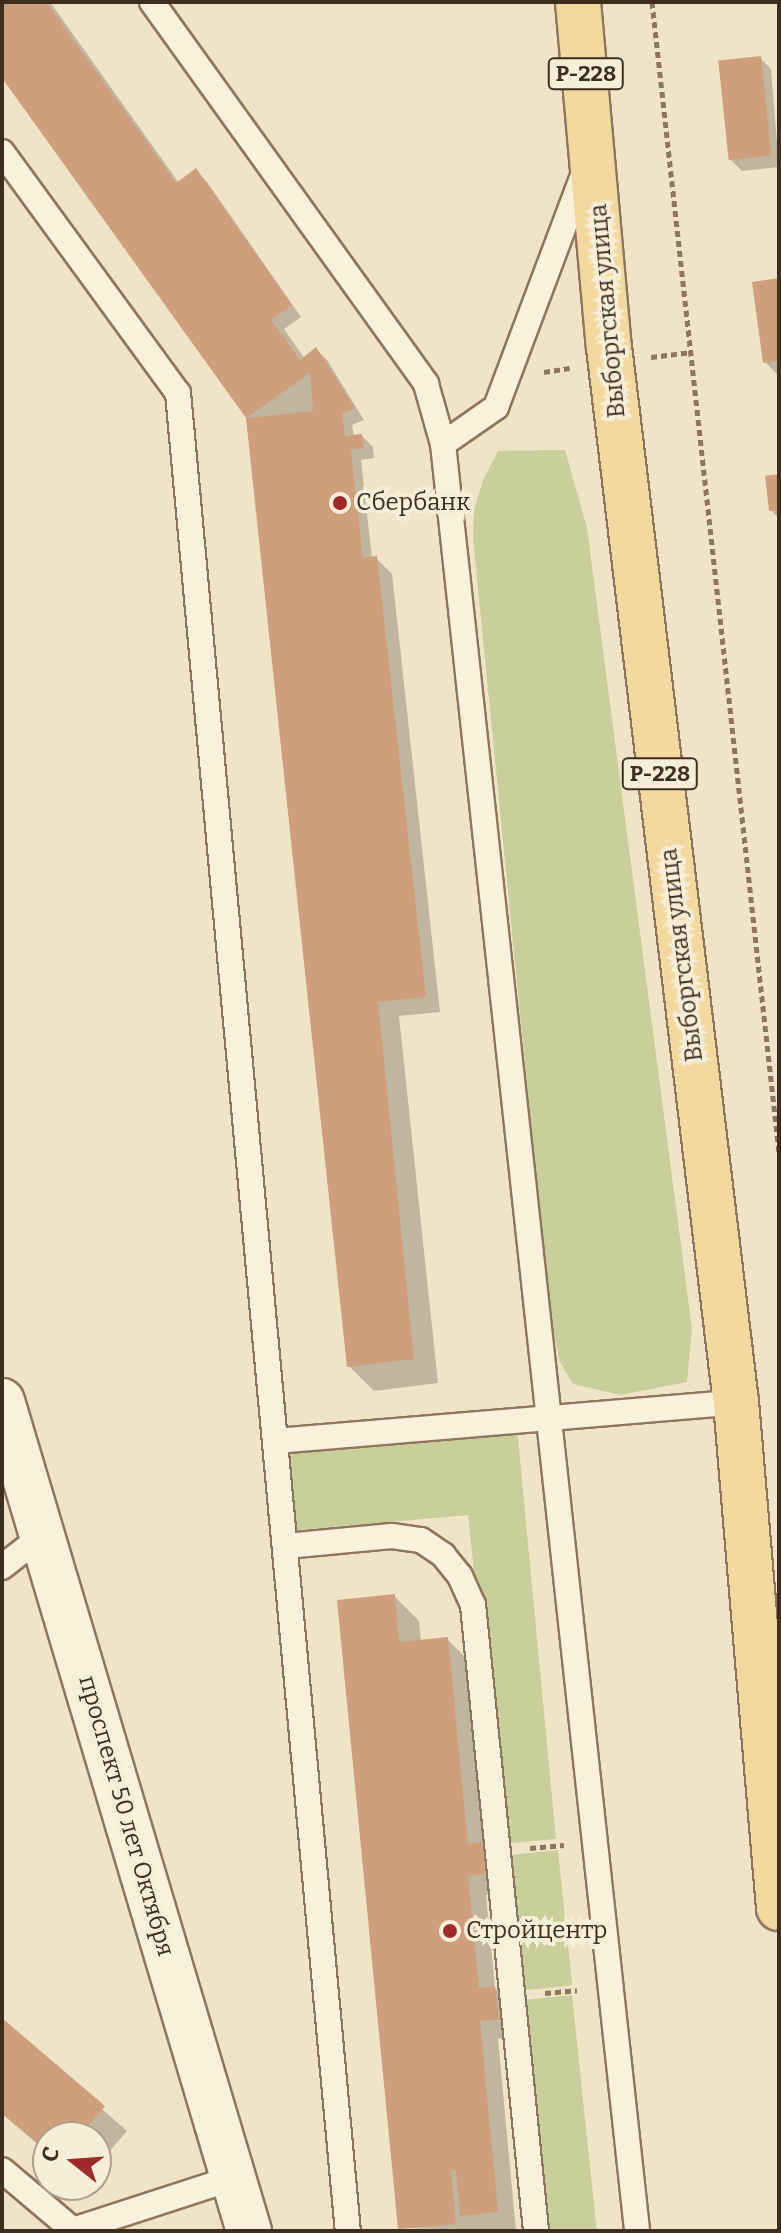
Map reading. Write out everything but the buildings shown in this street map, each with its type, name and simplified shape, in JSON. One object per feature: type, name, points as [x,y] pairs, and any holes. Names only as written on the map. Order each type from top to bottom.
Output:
[{"type":"main road","name":"Выборгская улица","points":[[578,2],[594,146],[609,347],[769,1683],[779,1908]]},
{"type":"street","name":"проспект 50 лет Октября","points":[[2,1401],[249,2231]]},
{"type":"lane","points":[[152,2],[426,384],[443,444],[637,2231]]},
{"type":"lane","points":[[443,444],[496,407],[594,146]]},
{"type":"lane","points":[[2,152],[178,393],[348,2231]]},
{"type":"lane","points":[[276,1441],[736,1402]]},
{"type":"lane","points":[[2,1567],[43,1535]]},
{"type":"lane","points":[[286,1546],[392,1536],[421,1540],[443,1555],[460,1576],[473,1605],[536,2231]]},
{"type":"lane","points":[[2,2170],[72,2230],[233,2178]]},
{"type":"path","points":[[652,2],[779,1152]]},
{"type":"green space","points":[[565,450],[587,528],[692,1329],[687,1382],[620,1395],[573,1384],[560,1362],[550,1317],[473,538],[474,510],[483,480],[498,451]]},
{"type":"green space","points":[[517,1427],[556,1839],[503,1844],[468,1515],[289,1531],[282,1446]]},
{"type":"green space","points":[[558,1850],[572,1985],[519,1991],[504,1856]]},
{"type":"green space","points":[[572,1995],[597,2231],[542,2231],[517,2001]]},
{"type":"place","name":"Сбербанк","points":[[340,503]]},
{"type":"place","name":"Стройцентр","points":[[450,1931]]}]
